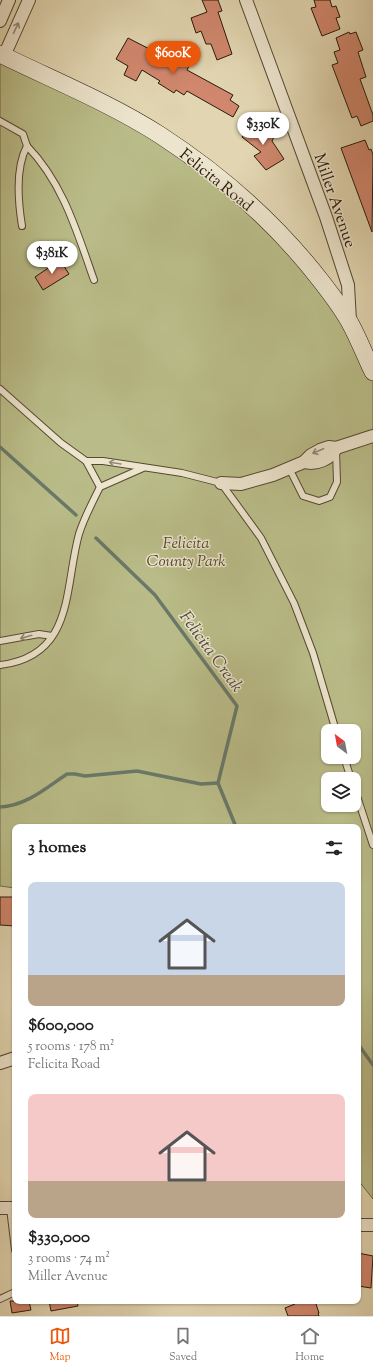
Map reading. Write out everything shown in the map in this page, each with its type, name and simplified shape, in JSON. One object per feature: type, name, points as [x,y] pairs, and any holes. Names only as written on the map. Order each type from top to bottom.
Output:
[{"type":"main road","name":"Felicita Road","points":[[2,55],[103,104],[159,134],[198,161],[256,209],[279,232],[312,270],[350,323],[373,372]]},
{"type":"street","points":[[0,21],[9,0]]},
{"type":"street","points":[[2,55],[29,0]]},
{"type":"street","name":"Miller Avenue","points":[[246,0],[348,285],[350,323]]},
{"type":"street","points":[[220,483],[241,484],[304,462],[311,454],[320,450],[329,447],[336,448],[373,436]]},
{"type":"street","points":[[0,1063],[12,1059]]},
{"type":"street","points":[[361,1225],[373,1225]]},
{"type":"lane","points":[[0,122],[24,134],[26,146],[22,154],[20,170],[19,206],[22,226]]},
{"type":"lane","points":[[26,146],[39,158],[69,208],[94,280]]},
{"type":"lane","points":[[0,388],[61,443],[86,461],[100,487]]},
{"type":"lane","points":[[289,468],[303,496],[319,501],[330,497],[337,482],[336,448]]},
{"type":"lane","points":[[86,461],[103,461],[182,473],[220,483],[261,538],[294,603],[313,653],[334,724]]},
{"type":"lane","points":[[0,665],[28,657],[39,650],[52,636],[59,625],[68,600],[79,534],[100,487],[143,468]]},
{"type":"lane","points":[[0,641],[39,634],[52,636]]},
{"type":"lane","points":[[361,808],[373,845]]},
{"type":"lane","points":[[8,1208],[12,1232]]},
{"type":"lane","points":[[0,1299],[12,1293]]},
{"type":"green space","name":"Felicita County Park","points":[[0,54],[159,134],[312,270],[373,372],[373,1199],[361,1184],[361,824],[12,824],[12,888],[0,886]]},
{"type":"building","points":[[202,0],[218,0],[222,11],[218,12],[232,54],[217,60],[211,44],[206,44],[201,31],[196,33],[191,18],[207,12]]},
{"type":"building","points":[[314,0],[330,0],[332,7],[336,6],[340,17],[336,18],[340,29],[322,36],[311,8],[316,7]]},
{"type":"building","points":[[349,32],[350,34],[356,32],[363,50],[358,52],[366,77],[360,79],[373,115],[373,121],[361,126],[357,116],[352,118],[332,65],[338,63],[334,52],[340,50],[336,38]]},
{"type":"building","points":[[128,38],[163,56],[164,53],[174,59],[175,56],[179,57],[190,64],[187,70],[233,95],[230,100],[239,106],[233,117],[187,91],[184,95],[176,90],[174,93],[158,83],[160,81],[142,70],[136,81],[124,75],[128,66],[116,59]]},
{"type":"building","points":[[254,121],[274,137],[272,141],[284,159],[266,170],[254,156],[261,152],[242,137]]},
{"type":"building","points":[[365,140],[373,155],[372,232],[341,148]]},
{"type":"building","points":[[60,260],[69,274],[43,290],[35,277]]},
{"type":"building","points":[[0,897],[12,897],[12,926],[0,925]]},
{"type":"building","points":[[361,1254],[373,1256],[371,1288],[361,1286]]},
{"type":"building","points":[[10,1301],[12,1301],[12,1304],[30,1304],[31,1310],[12,1313]]},
{"type":"building","points":[[50,1304],[78,1304],[78,1306],[51,1311]]},
{"type":"building","points":[[295,1304],[316,1304],[319,1316],[288,1316],[285,1308]]},
{"type":"waterway","name":"Felicita Creak","points":[[0,447],[76,515]]},
{"type":"waterway","name":"Felicita Creak","points":[[96,538],[155,595],[237,706],[218,783],[235,824]]},
{"type":"waterway","points":[[0,807],[9,806],[27,800],[67,774],[85,776],[137,771],[201,784],[218,783]]},
{"type":"waterway","name":"Felicita Creak","points":[[361,1048],[373,1065]]}]
